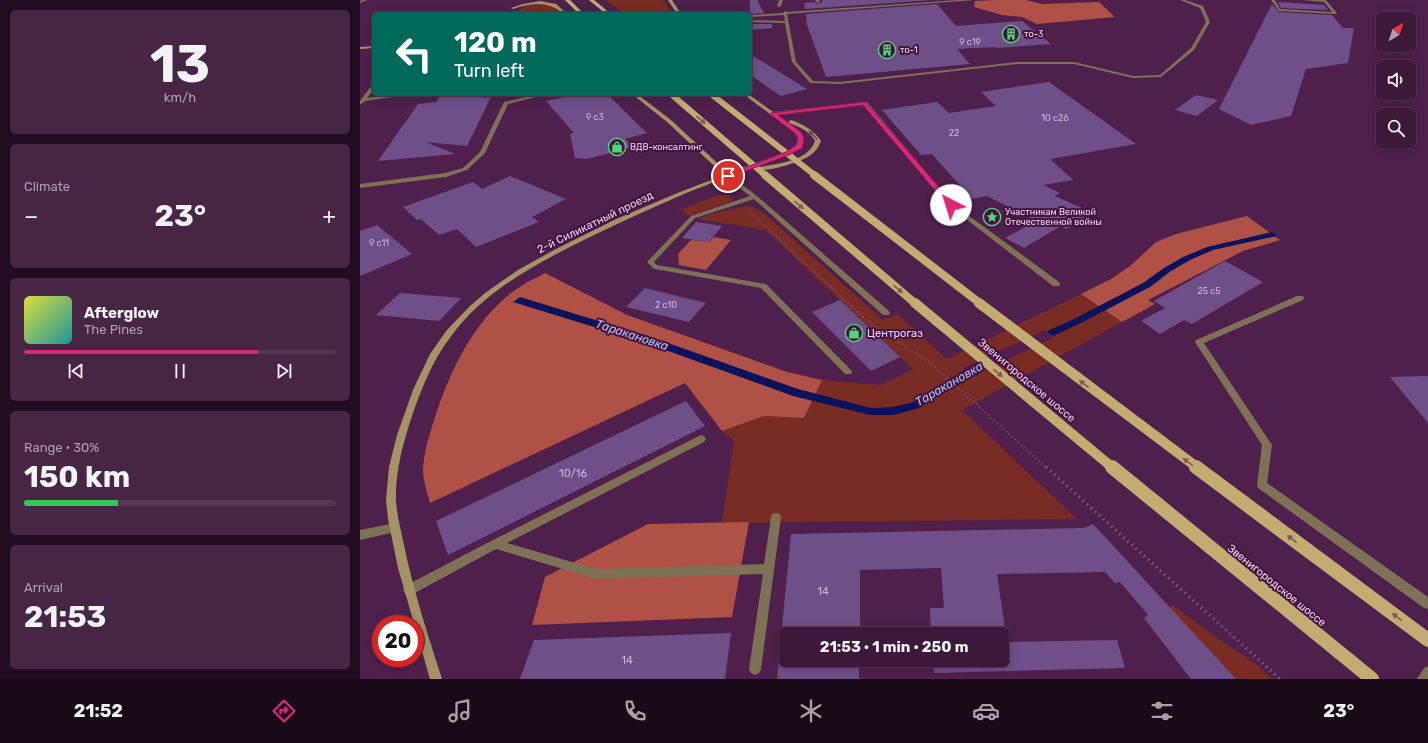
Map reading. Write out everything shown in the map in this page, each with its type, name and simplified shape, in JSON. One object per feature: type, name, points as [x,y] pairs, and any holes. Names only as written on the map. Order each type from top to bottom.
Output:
[{"type":"main road","points":[[567,0],[580,12]]},
{"type":"main road","points":[[591,0],[606,12]]},
{"type":"main road","name":"Звенигородское шоссе","points":[[673,96],[855,253],[1088,448],[1372,679]]},
{"type":"main road","points":[[714,96],[894,238],[1132,420],[1428,640]]},
{"type":"street","points":[[360,2],[365,0]]},
{"type":"street","points":[[512,12],[511,10],[513,8],[520,4],[534,0]]},
{"type":"street","points":[[670,0],[678,12]]},
{"type":"street","points":[[779,6],[781,0]]},
{"type":"street","points":[[752,16],[785,12],[973,0]]},
{"type":"street","points":[[785,12],[794,62],[812,82],[840,83],[1017,63],[1074,63],[1133,77],[1161,76],[1193,49],[1208,22],[1202,7],[1182,0]]},
{"type":"street","points":[[1273,0],[1279,10],[1335,13],[1325,1],[1304,0]]},
{"type":"street","points":[[1300,0],[1308,12]]},
{"type":"street","points":[[513,8],[536,3],[549,3],[556,5],[563,12]]},
{"type":"street","points":[[752,22],[787,22]]},
{"type":"street","points":[[360,48],[372,46]]},
{"type":"street","points":[[360,104],[372,89]]},
{"type":"street","points":[[364,100],[393,96]]},
{"type":"street","points":[[360,186],[446,175],[465,169],[482,153],[506,103],[537,96]]},
{"type":"street","points":[[637,96],[668,120],[728,176],[755,197],[886,313]]},
{"type":"street","name":"2-й Силикатный проезд","points":[[436,679],[409,590],[395,528],[391,500],[393,476],[404,426],[420,382],[442,342],[457,323],[482,299],[504,282],[555,251],[682,193],[788,153],[799,146],[801,138],[799,133],[748,96]]},
{"type":"street","points":[[773,114],[865,103],[951,205],[1056,284]]},
{"type":"street","name":"2-й Силикатный проезд","points":[[728,176],[790,162],[804,157],[814,150],[818,141],[815,136],[809,131],[773,114]]},
{"type":"street","points":[[755,197],[694,217],[650,262],[655,267],[763,286],[848,372]]},
{"type":"street","points":[[1300,298],[1198,342],[1267,445],[1262,485],[1428,604]]},
{"type":"street","points":[[409,590],[495,544],[701,439]]},
{"type":"street","points":[[755,669],[776,517]]},
{"type":"street","points":[[360,535],[395,528]]},
{"type":"street","points":[[495,544],[596,574],[768,569]]},
{"type":"street","points":[[1423,679],[1428,672]]},
{"type":"path","points":[[740,202],[873,326],[928,361],[1280,679]]},
{"type":"shaded area","points":[[606,0],[663,0],[671,12],[621,12]]},
{"type":"shaded area","points":[[1026,0],[1042,4],[1099,2],[1115,17],[1037,24],[1022,17],[1002,15],[974,7],[975,1]]},
{"type":"shaded area","points":[[544,4],[553,6],[558,12],[520,12],[519,10],[529,5]]},
{"type":"shaded area","points":[[718,195],[729,195],[733,199],[727,203],[689,216],[683,210],[677,211]]},
{"type":"shaded area","points":[[746,206],[754,207],[765,214],[883,320],[897,314],[947,359],[1081,294],[1122,322],[962,410],[1077,519],[722,523],[734,441],[722,431],[764,416],[804,418],[822,380],[880,385],[913,369],[766,230],[697,219],[714,213]]},
{"type":"shaded area","points":[[1247,216],[1280,240],[1243,251],[1148,300],[1155,304],[1122,322],[1081,294],[1111,279],[1130,266],[1156,242],[1176,234]]},
{"type":"shaded area","points":[[714,237],[731,240],[706,270],[679,265],[678,254],[691,240],[709,242]]},
{"type":"shaded area","points":[[545,273],[627,315],[787,372],[822,380],[804,418],[764,416],[722,431],[685,383],[430,503],[423,474],[428,440],[443,393],[459,358],[480,325],[506,297],[521,286]]},
{"type":"shaded area","points":[[749,522],[732,617],[532,625],[545,577],[648,524]]},
{"type":"shaded area","points":[[1173,605],[1211,634],[1256,664],[1272,679],[1236,679],[1169,608]]},
{"type":"water","name":"Таракановка","points":[[1272,232],[1277,236],[1213,250],[1190,260],[1171,271],[1150,287],[1081,323],[973,374],[919,408],[894,415],[870,415],[793,396],[646,343],[513,302],[520,297],[651,337],[798,389],[871,408],[892,407],[914,402],[967,368],[1074,319],[1143,283],[1183,257],[1207,247]]},
{"type":"pier","points":[[1045,330],[1055,337],[973,376],[963,368]]},
{"type":"building","points":[[750,0],[757,0],[764,13],[752,14],[752,12],[750,12]]},
{"type":"building","points":[[822,0],[933,0],[805,9],[804,3],[815,2],[817,4],[823,2]]},
{"type":"building","points":[[1278,2],[1324,5],[1328,10],[1281,8]]},
{"type":"building","points":[[937,4],[956,26],[1022,21],[1051,44],[957,49],[970,64],[826,77],[807,25],[806,14]]},
{"type":"building","points":[[1272,4],[1279,12],[1332,15],[1343,28],[1354,28],[1348,63],[1306,69],[1291,116],[1251,125],[1219,109]]},
{"type":"building","points":[[752,24],[771,24],[773,28],[752,30]]},
{"type":"building","points":[[752,55],[807,89],[781,96],[752,76]]},
{"type":"building","points":[[1049,82],[1136,144],[1050,159],[1073,180],[1043,185],[1060,193],[1055,196],[1093,213],[1066,229],[1061,226],[1024,248],[1005,238],[1036,221],[987,196],[972,199],[932,154],[921,155],[882,110],[937,102],[949,113],[996,106],[981,92]]},
{"type":"building","points":[[1196,95],[1218,100],[1197,116],[1175,110]]},
{"type":"building","points":[[440,96],[491,97],[467,146],[426,142],[455,154],[378,161],[418,104],[436,102]]},
{"type":"building","points":[[569,96],[609,96],[647,133],[625,139],[633,147],[587,159],[575,158],[570,134],[574,133],[546,101]]},
{"type":"building","points":[[510,176],[566,199],[532,217],[539,222],[476,247],[457,229],[439,235],[421,219],[417,220],[403,207],[473,182],[482,189]]},
{"type":"building","points":[[696,222],[722,226],[709,242],[682,238]]},
{"type":"building","points":[[377,225],[412,254],[360,276],[360,231]]},
{"type":"building","points":[[1225,261],[1263,282],[1192,324],[1184,320],[1160,334],[1141,321],[1165,308],[1154,301]]},
{"type":"building","points":[[645,288],[706,303],[689,322],[626,307]]},
{"type":"building","points":[[400,293],[461,298],[439,321],[376,315]]},
{"type":"building","points":[[840,300],[900,357],[871,371],[812,312]]},
{"type":"building","points":[[1428,376],[1428,423],[1390,377]]},
{"type":"building","points":[[686,401],[705,426],[448,555],[436,521]]},
{"type":"building","points":[[1093,524],[1236,679],[1191,679],[1144,618],[1148,615],[1120,582],[1115,583],[1105,572],[997,574],[1005,627],[931,627],[930,608],[944,608],[941,568],[860,570],[860,627],[782,627],[791,534],[1084,528]]},
{"type":"building","points":[[731,633],[725,679],[520,679],[534,640]]},
{"type":"building","points":[[1117,640],[1125,668],[934,673],[934,667],[1009,667],[1009,642]]},
{"type":"building","points":[[779,658],[779,667],[859,667],[859,679],[777,679]]},
{"type":"place","name":"то-3","points":[[1011,34]]},
{"type":"place","name":"то-1","points":[[887,50]]},
{"type":"place","name":"ВДВ-консалтинг","points":[[617,147]]},
{"type":"place","name":"Участникам Великой Отечественной войны","points":[[992,217]]},
{"type":"place","name":"Центрогаз","points":[[854,333]]},
{"type":"route","points":[[728,176],[788,153],[799,146],[802,141],[799,133],[773,114],[865,103],[951,205]]}]
